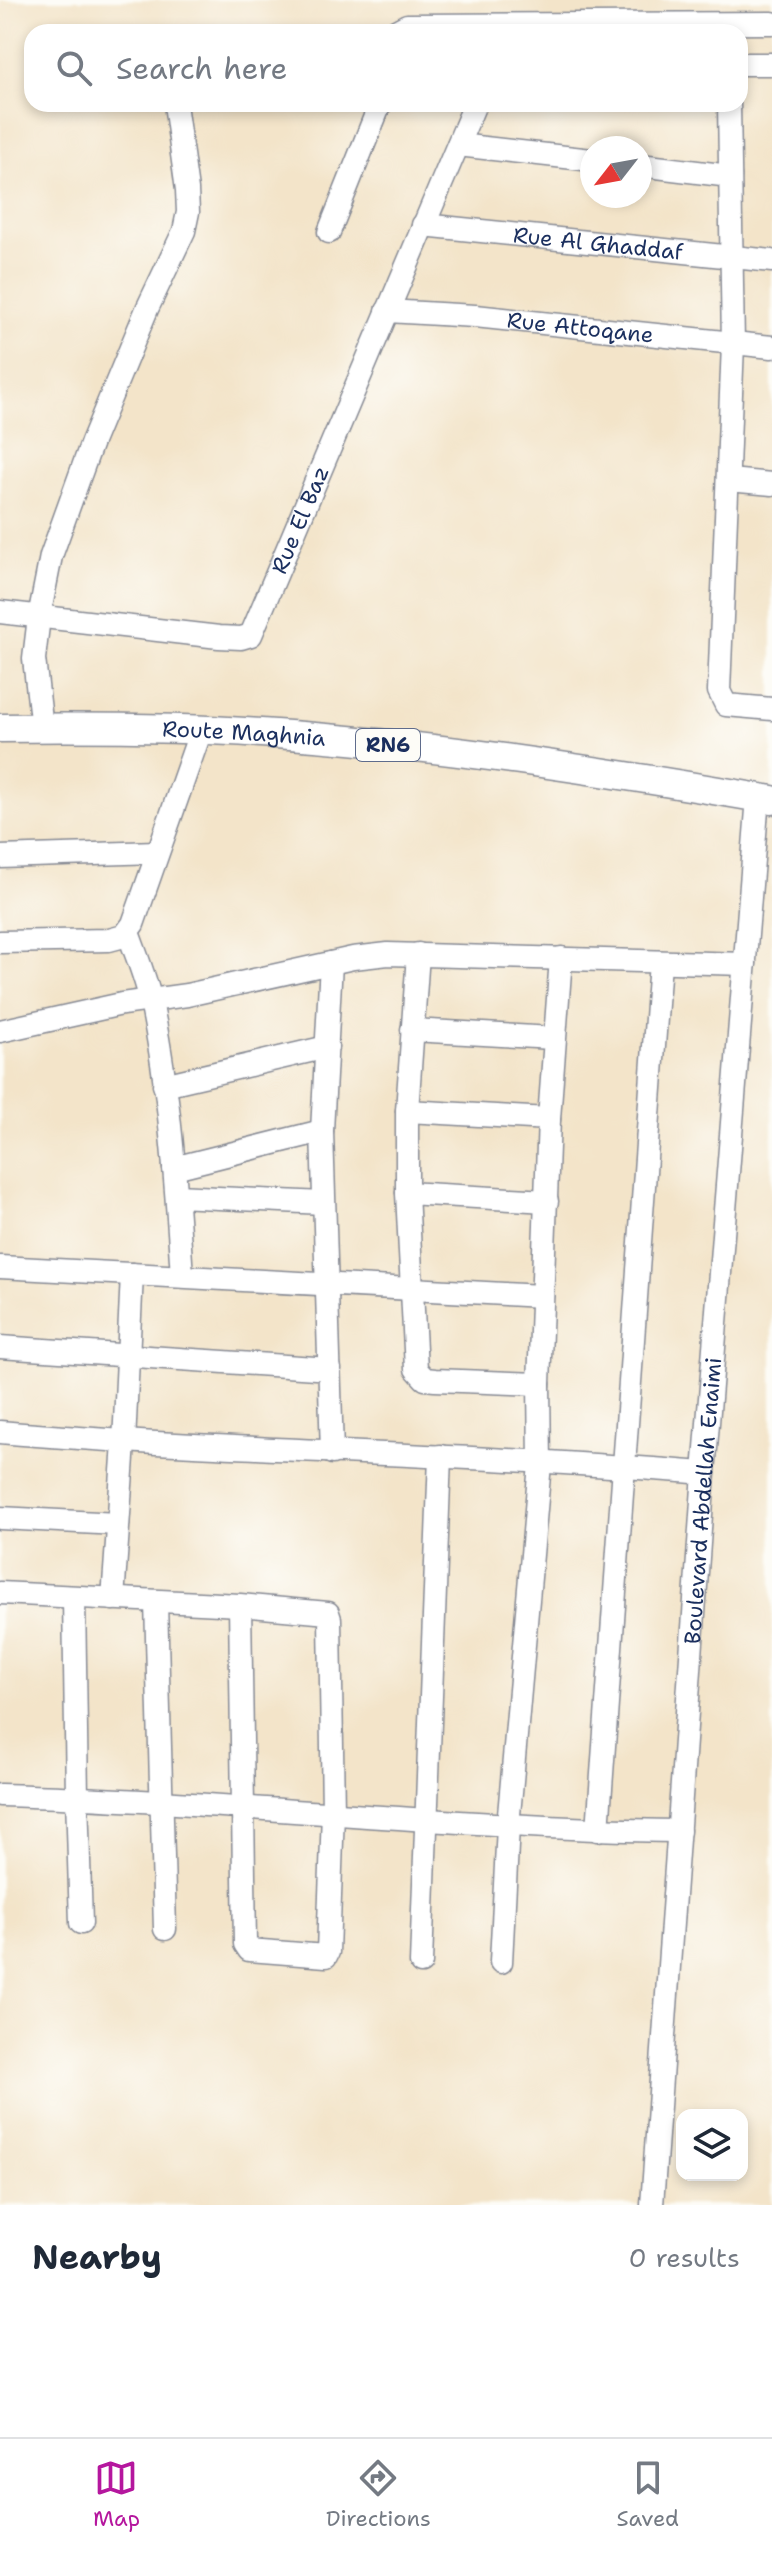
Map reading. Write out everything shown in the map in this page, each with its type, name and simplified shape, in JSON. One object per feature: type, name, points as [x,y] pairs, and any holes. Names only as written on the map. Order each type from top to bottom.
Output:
[{"type":"main road","name":"Route Maghnia","points":[[0,728],[261,733],[457,751],[558,764],[765,798]]},
{"type":"street","points":[[594,24],[728,18],[772,23]]},
{"type":"street","points":[[748,64],[772,64]]},
{"type":"street","points":[[42,728],[34,659],[51,556],[92,442],[147,309],[184,231],[188,212],[187,190],[176,112]]},
{"type":"street","points":[[329,232],[377,112]]},
{"type":"street","name":"Rue El Baz","points":[[39,617],[219,637],[251,635],[472,112]]},
{"type":"street","points":[[729,112],[733,344],[720,697],[722,702],[731,706],[772,709]]},
{"type":"street","points":[[458,145],[580,159]]},
{"type":"street","points":[[652,166],[730,176]]},
{"type":"street","name":"Rue Al Ghaddaf","points":[[423,225],[772,261]]},
{"type":"street","name":"Rue Attoqane","points":[[387,311],[475,316],[772,347]]},
{"type":"street","points":[[729,480],[772,484]]},
{"type":"street","points":[[0,612],[39,617]]},
{"type":"street","points":[[0,942],[109,940],[128,932],[201,730]]},
{"type":"street","name":"Boulevard Abdellah Enaimi","points":[[652,2205],[704,1473],[745,964],[765,798]]},
{"type":"street","points":[[0,857],[157,852]]},
{"type":"street","points":[[128,932],[150,1000],[164,1085],[177,1196],[182,1276]]},
{"type":"street","points":[[0,1031],[76,1013],[198,993],[331,963],[388,954],[745,964]]},
{"type":"street","points":[[418,954],[407,1111],[407,1193],[416,1369],[425,1379],[539,1384]]},
{"type":"street","points":[[501,1962],[508,1826],[540,1464],[539,1384],[549,1119],[561,958]]},
{"type":"street","points":[[598,1830],[660,962]]},
{"type":"street","points":[[331,963],[322,1131],[332,1453]]},
{"type":"street","points":[[412,1030],[553,1038]]},
{"type":"street","points":[[164,1085],[327,1047]]},
{"type":"street","points":[[407,1111],[549,1119]]},
{"type":"street","points":[[174,1168],[322,1131]]},
{"type":"street","points":[[407,1193],[547,1201]]},
{"type":"street","points":[[177,1196],[323,1203]]},
{"type":"street","points":[[0,1267],[542,1296]]},
{"type":"street","points":[[113,1599],[132,1274]]},
{"type":"street","points":[[0,1347],[330,1369]]},
{"type":"street","points":[[0,1432],[124,1443],[440,1456],[704,1473]]},
{"type":"street","points":[[421,1963],[440,1456]]},
{"type":"street","points":[[0,1518],[118,1524]]},
{"type":"street","points":[[0,1593],[240,1605],[328,1613],[333,1812],[326,1956],[246,1948],[240,1605]]},
{"type":"street","points":[[74,1598],[81,1923]]},
{"type":"street","points":[[156,1602],[165,1929]]},
{"type":"street","points":[[0,1795],[333,1812],[508,1826],[679,1831]]}]
